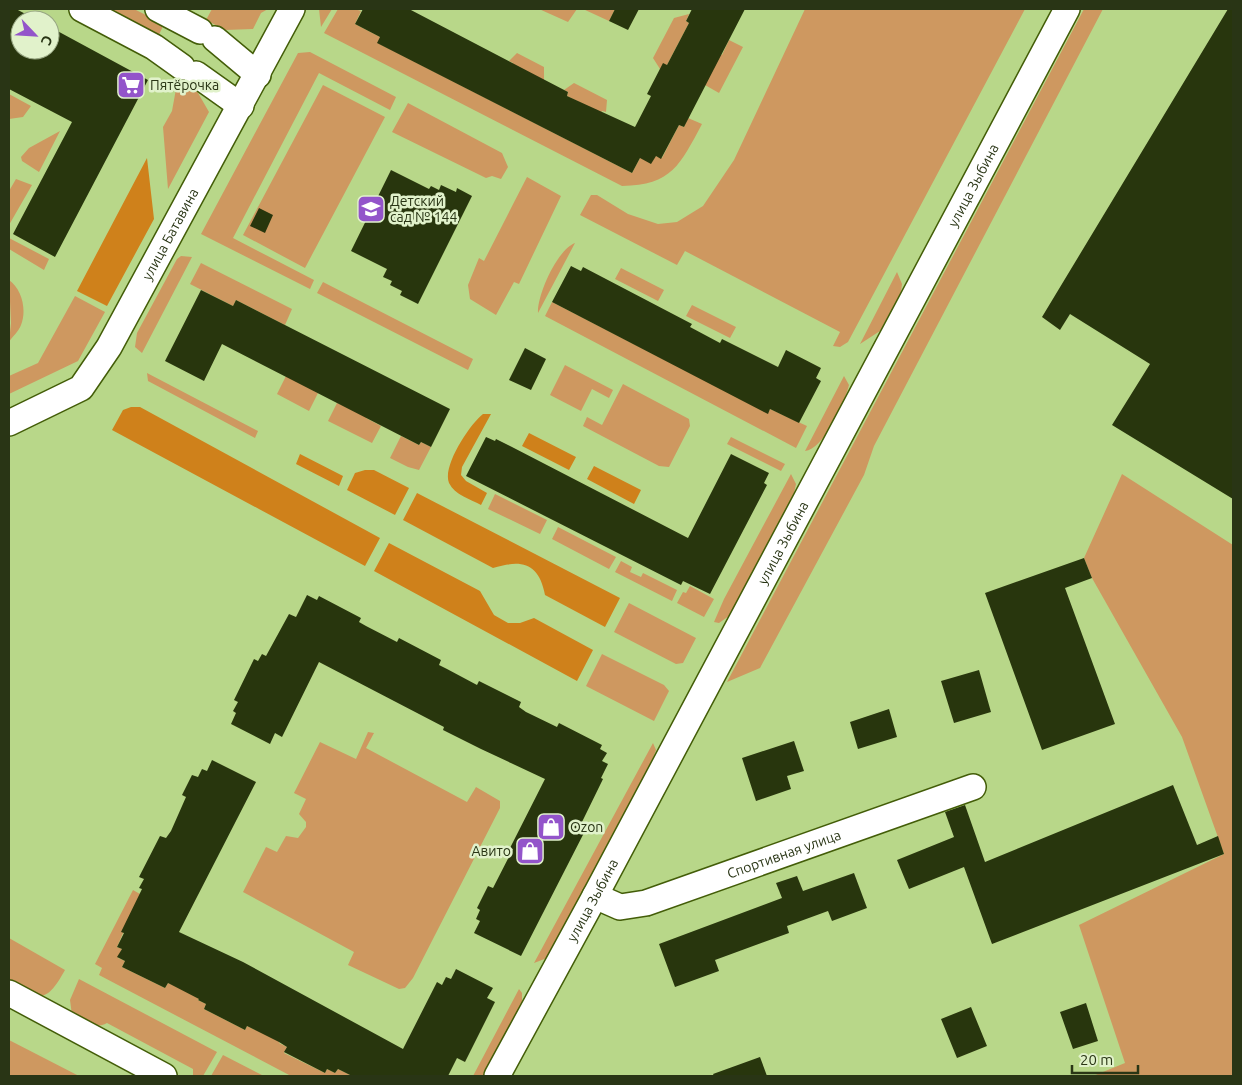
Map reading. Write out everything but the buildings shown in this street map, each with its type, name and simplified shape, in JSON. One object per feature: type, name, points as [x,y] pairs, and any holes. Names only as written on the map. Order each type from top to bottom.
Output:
[{"type":"street","points":[[82,9],[154,47],[241,106]]},
{"type":"street","points":[[158,9],[207,35],[258,75]]},
{"type":"street","name":"улица Батавина","points":[[9,424],[81,388],[108,347],[258,75],[292,9]]},
{"type":"street","name":"улица Зыбина","points":[[497,1076],[1068,9]]},
{"type":"street","name":"Спортивная улица","points":[[595,896],[620,907],[646,903],[973,787]]},
{"type":"street","points":[[9,993],[164,1076]]},
{"type":"shaded area","points":[[109,9],[134,9],[164,24],[156,41],[106,15]]},
{"type":"shaded area","points":[[212,9],[268,9],[261,13],[253,29],[225,30],[206,20]]},
{"type":"shaded area","points":[[319,9],[332,9],[321,27]]},
{"type":"shaded area","points":[[338,9],[361,11],[355,24],[380,37],[378,43],[632,173],[640,158],[656,156],[662,158],[679,125],[684,127],[688,118],[702,124],[680,161],[663,177],[639,185],[622,186],[324,33]]},
{"type":"shaded area","points":[[539,9],[577,9],[568,22]]},
{"type":"shaded area","points":[[583,9],[615,9],[609,21]]},
{"type":"shaded area","points":[[805,9],[1025,9],[848,342],[840,347],[833,346],[840,332],[685,251],[677,265],[580,215],[591,195],[597,195],[628,214],[658,224],[677,222],[703,206],[734,160]]},
{"type":"shaded area","points":[[1084,9],[1103,9],[874,446],[864,475],[760,668],[727,682]]},
{"type":"shaded area","points":[[689,14],[686,21],[689,23],[667,65],[660,69],[653,58],[674,18]]},
{"type":"shaded area","points":[[729,40],[743,47],[719,93],[705,85],[718,53],[722,55]]},
{"type":"shaded area","points":[[310,52],[396,97],[390,110],[319,73],[233,238],[314,280],[310,289],[201,234],[298,53]]},
{"type":"shaded area","points":[[517,53],[544,67],[544,80],[511,66],[513,63],[509,61]]},
{"type":"shaded area","points":[[178,78],[194,86],[209,112],[168,189],[163,127],[172,111]]},
{"type":"shaded area","points":[[574,83],[607,100],[606,112],[602,111],[601,113],[567,96],[568,92],[564,90]]},
{"type":"shaded area","points":[[323,85],[385,117],[305,268],[243,235]]},
{"type":"shaded area","points":[[9,94],[31,106],[23,117],[9,119]]},
{"type":"shaded area","points":[[408,103],[502,153],[508,167],[501,179],[492,176],[486,178],[392,132]]},
{"type":"shaded area","points":[[60,131],[39,172],[22,161],[21,157],[29,148]]},
{"type":"shaded area","points":[[147,158],[154,219],[107,306],[77,291]]},
{"type":"shaded area","points":[[527,177],[561,196],[519,284],[514,282],[496,315],[470,299],[468,285],[479,258],[484,261]]},
{"type":"shaded area","points":[[16,179],[32,185],[9,225],[9,191]]},
{"type":"shaded area","points":[[9,238],[49,259],[44,270],[9,249]]},
{"type":"shaded area","points":[[575,243],[538,313],[541,295],[549,274],[561,254]]},
{"type":"shaded area","points":[[181,256],[192,257],[142,353],[135,347],[137,333],[177,259]]},
{"type":"shaded area","points":[[201,263],[292,309],[285,325],[236,300],[233,306],[190,284]]},
{"type":"shaded area","points":[[621,268],[664,290],[658,301],[615,279]]},
{"type":"shaded area","points":[[897,272],[902,284],[901,292],[880,331],[860,344]]},
{"type":"shaded area","points":[[9,280],[20,294],[23,319],[20,327],[9,342],[11,323]]},
{"type":"shaded area","points":[[323,282],[473,359],[468,370],[317,293]]},
{"type":"shaded area","points":[[75,296],[105,312],[78,361],[9,394],[9,376],[38,363]]},
{"type":"shaded area","points":[[552,302],[768,413],[770,409],[807,426],[796,448],[545,316]]},
{"type":"shaded area","points":[[692,305],[736,327],[730,338],[686,316]]},
{"type":"shaded area","points":[[565,365],[613,390],[609,398],[592,389],[581,411],[550,395]]},
{"type":"shaded area","points":[[147,373],[258,431],[255,438],[148,381]]},
{"type":"shaded area","points":[[286,376],[316,387],[314,391],[318,393],[309,411],[277,394]]},
{"type":"shaded area","points":[[844,376],[849,385],[838,413],[819,443],[812,449],[805,451]]},
{"type":"shaded area","points":[[623,384],[689,419],[690,426],[669,467],[659,466],[583,426],[587,417],[602,425]]},
{"type":"shaded area","points":[[337,403],[367,414],[366,418],[381,426],[372,443],[328,421]]},
{"type":"shaded area","points":[[131,407],[140,407],[380,538],[365,566],[112,430],[123,410]]},
{"type":"shaded area","points":[[483,414],[491,414],[462,467],[461,475],[466,481],[487,493],[481,505],[455,491],[449,483],[448,476],[453,456],[458,446]]},
{"type":"shaded area","points":[[529,433],[576,457],[569,470],[522,446]]},
{"type":"shaded area","points":[[401,436],[419,445],[421,442],[431,447],[419,470],[390,458]]},
{"type":"shaded area","points":[[731,437],[785,464],[781,471],[727,444]]},
{"type":"shaded area","points":[[300,454],[343,476],[339,486],[296,464]]},
{"type":"shaded area","points":[[594,466],[641,490],[634,504],[587,479]]},
{"type":"shaded area","points":[[374,470],[409,488],[395,515],[347,490],[355,473]]},
{"type":"shaded area","points":[[791,474],[796,484],[794,493],[729,616],[719,623],[714,622],[724,599]]},
{"type":"shaded area","points":[[1122,474],[1233,545],[1233,1076],[1093,1076],[1125,1063],[1079,925],[1224,854],[1182,737],[1092,578],[1084,558]]},
{"type":"shaded area","points":[[417,493],[620,598],[605,627],[545,595],[538,576],[528,566],[513,564],[493,568],[403,520]]},
{"type":"shaded area","points":[[495,494],[547,520],[540,534],[488,509]]},
{"type":"shaded area","points":[[558,527],[616,557],[609,569],[552,539]]},
{"type":"shaded area","points":[[389,543],[480,591],[494,615],[508,623],[520,623],[534,618],[593,650],[577,681],[374,571]]},
{"type":"shaded area","points":[[621,561],[632,567],[630,572],[641,577],[643,573],[677,590],[672,601],[615,572]]},
{"type":"shaded area","points":[[690,586],[714,599],[704,617],[677,603],[683,592],[686,593]]},
{"type":"shaded area","points":[[629,603],[696,638],[683,663],[676,664],[614,632]]},
{"type":"shaded area","points":[[602,654],[664,685],[669,691],[654,721],[586,686]]},
{"type":"shaded area","points":[[368,732],[374,733],[366,748],[467,802],[476,787],[500,801],[500,808],[413,978],[405,988],[399,989],[348,965],[354,952],[243,892],[266,847],[277,852],[286,836],[298,838],[306,827],[306,822],[299,814],[306,799],[294,793],[320,742],[356,759]]},
{"type":"shaded area","points":[[653,743],[656,750],[653,758],[547,958],[534,963]]},
{"type":"shaded area","points":[[133,890],[140,894],[117,947],[122,949],[118,958],[125,961],[122,967],[165,988],[168,983],[201,995],[198,1000],[206,1004],[204,1009],[245,1030],[247,1026],[255,1030],[257,1027],[281,1039],[279,1043],[287,1047],[284,1053],[325,1073],[327,1069],[335,1073],[338,1069],[352,1076],[291,1076],[99,975],[102,968],[95,964]]},
{"type":"shaded area","points":[[9,938],[65,970],[58,982],[47,994],[41,996],[35,994],[9,979]]},
{"type":"shaded area","points":[[79,979],[217,1052],[203,1076],[193,1076],[193,1069],[107,1023],[98,1026],[93,1025],[72,1015],[70,1000]]},
{"type":"shaded area","points":[[519,989],[522,993],[522,1005],[484,1076],[473,1076]]},
{"type":"shaded area","points":[[9,1040],[79,1076],[9,1076]]},
{"type":"shaded area","points":[[223,1055],[264,1076],[211,1076]]},
{"type":"place","name":"Пятёрочка","points":[[131,85]]},
{"type":"place","name":"Детский сад № 144","points":[[371,209]]},
{"type":"place","name":"Ozon","points":[[551,827]]},
{"type":"place","name":"Авито","points":[[530,851]]}]
